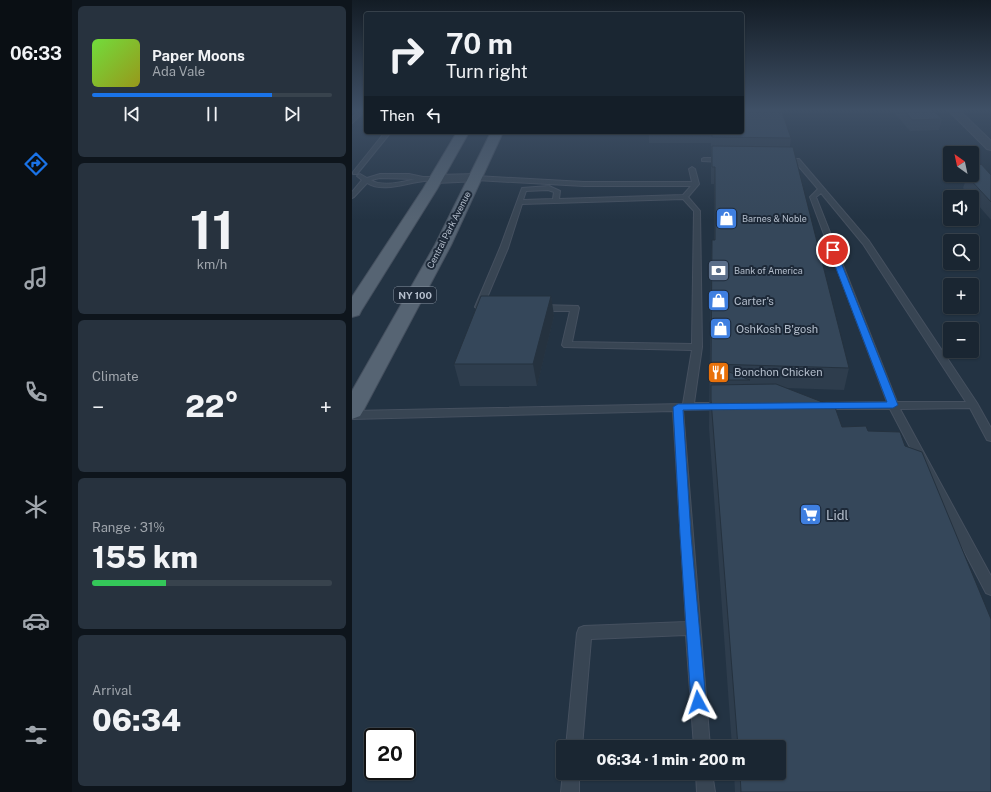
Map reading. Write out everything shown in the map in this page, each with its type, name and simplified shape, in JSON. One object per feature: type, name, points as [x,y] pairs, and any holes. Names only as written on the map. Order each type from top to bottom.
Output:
[{"type":"main road","points":[[352,311],[358,294],[430,179],[453,146]]},
{"type":"main road","name":"Central Park Avenue","points":[[352,411],[442,245],[491,146]]},
{"type":"street","points":[[430,179],[476,178]]},
{"type":"lane","points":[[366,180],[353,173],[376,146]]},
{"type":"lane","points":[[704,160],[735,160]]},
{"type":"lane","points":[[774,160],[797,160],[866,243],[973,405],[991,437]]},
{"type":"lane","points":[[692,169],[696,184]]},
{"type":"lane","points":[[352,196],[366,180],[380,176],[409,176],[430,179]]},
{"type":"lane","points":[[476,178],[584,184],[696,184]]},
{"type":"lane","points":[[685,197],[696,184]]},
{"type":"lane","points":[[480,310],[504,248],[524,189],[543,188],[557,191],[556,197]]},
{"type":"lane","points":[[821,189],[813,197],[893,405],[991,589]]},
{"type":"lane","points":[[522,194],[532,193]]},
{"type":"lane","points":[[546,193],[556,197]]},
{"type":"lane","points":[[519,202],[556,197],[685,197],[697,211],[697,347],[683,407],[693,628],[701,740]]},
{"type":"lane","points":[[530,308],[575,308],[567,345],[697,347]]},
{"type":"lane","points":[[806,406],[973,405]]},
{"type":"lane","points":[[352,415],[736,406]]},
{"type":"lane","points":[[575,740],[584,633],[693,628]]},
{"type":"lane","points":[[570,792],[571,780]]},
{"type":"lane","points":[[705,780],[706,792]]},
{"type":"building","points":[[712,146],[793,147],[849,368],[711,364],[712,240],[715,240],[715,167],[712,167]]},
{"type":"building","points":[[981,164],[991,175],[991,202],[973,182],[979,182],[979,166]]},
{"type":"building","points":[[481,296],[551,296],[533,364],[454,364]]},
{"type":"building","points":[[711,365],[750,380],[711,380]]},
{"type":"building","points":[[776,384],[835,407],[842,427],[866,426],[868,431],[900,432],[905,446],[922,452],[991,619],[991,792],[741,792],[740,780],[786,780],[786,740],[737,740],[711,385]]},
{"type":"place","name":"Barnes & Noble","points":[[726,219]]},
{"type":"place","name":"Bank of America","points":[[718,271]]},
{"type":"place","name":"Carter's","points":[[718,301]]},
{"type":"place","name":"OshKosh B'gosh","points":[[721,329]]},
{"type":"place","name":"Bonchon Chicken","points":[[718,372]]},
{"type":"place","name":"Lidl","points":[[811,515]]},
{"type":"route","points":[[698,702],[685,535],[678,407],[893,405],[833,250]]}]
